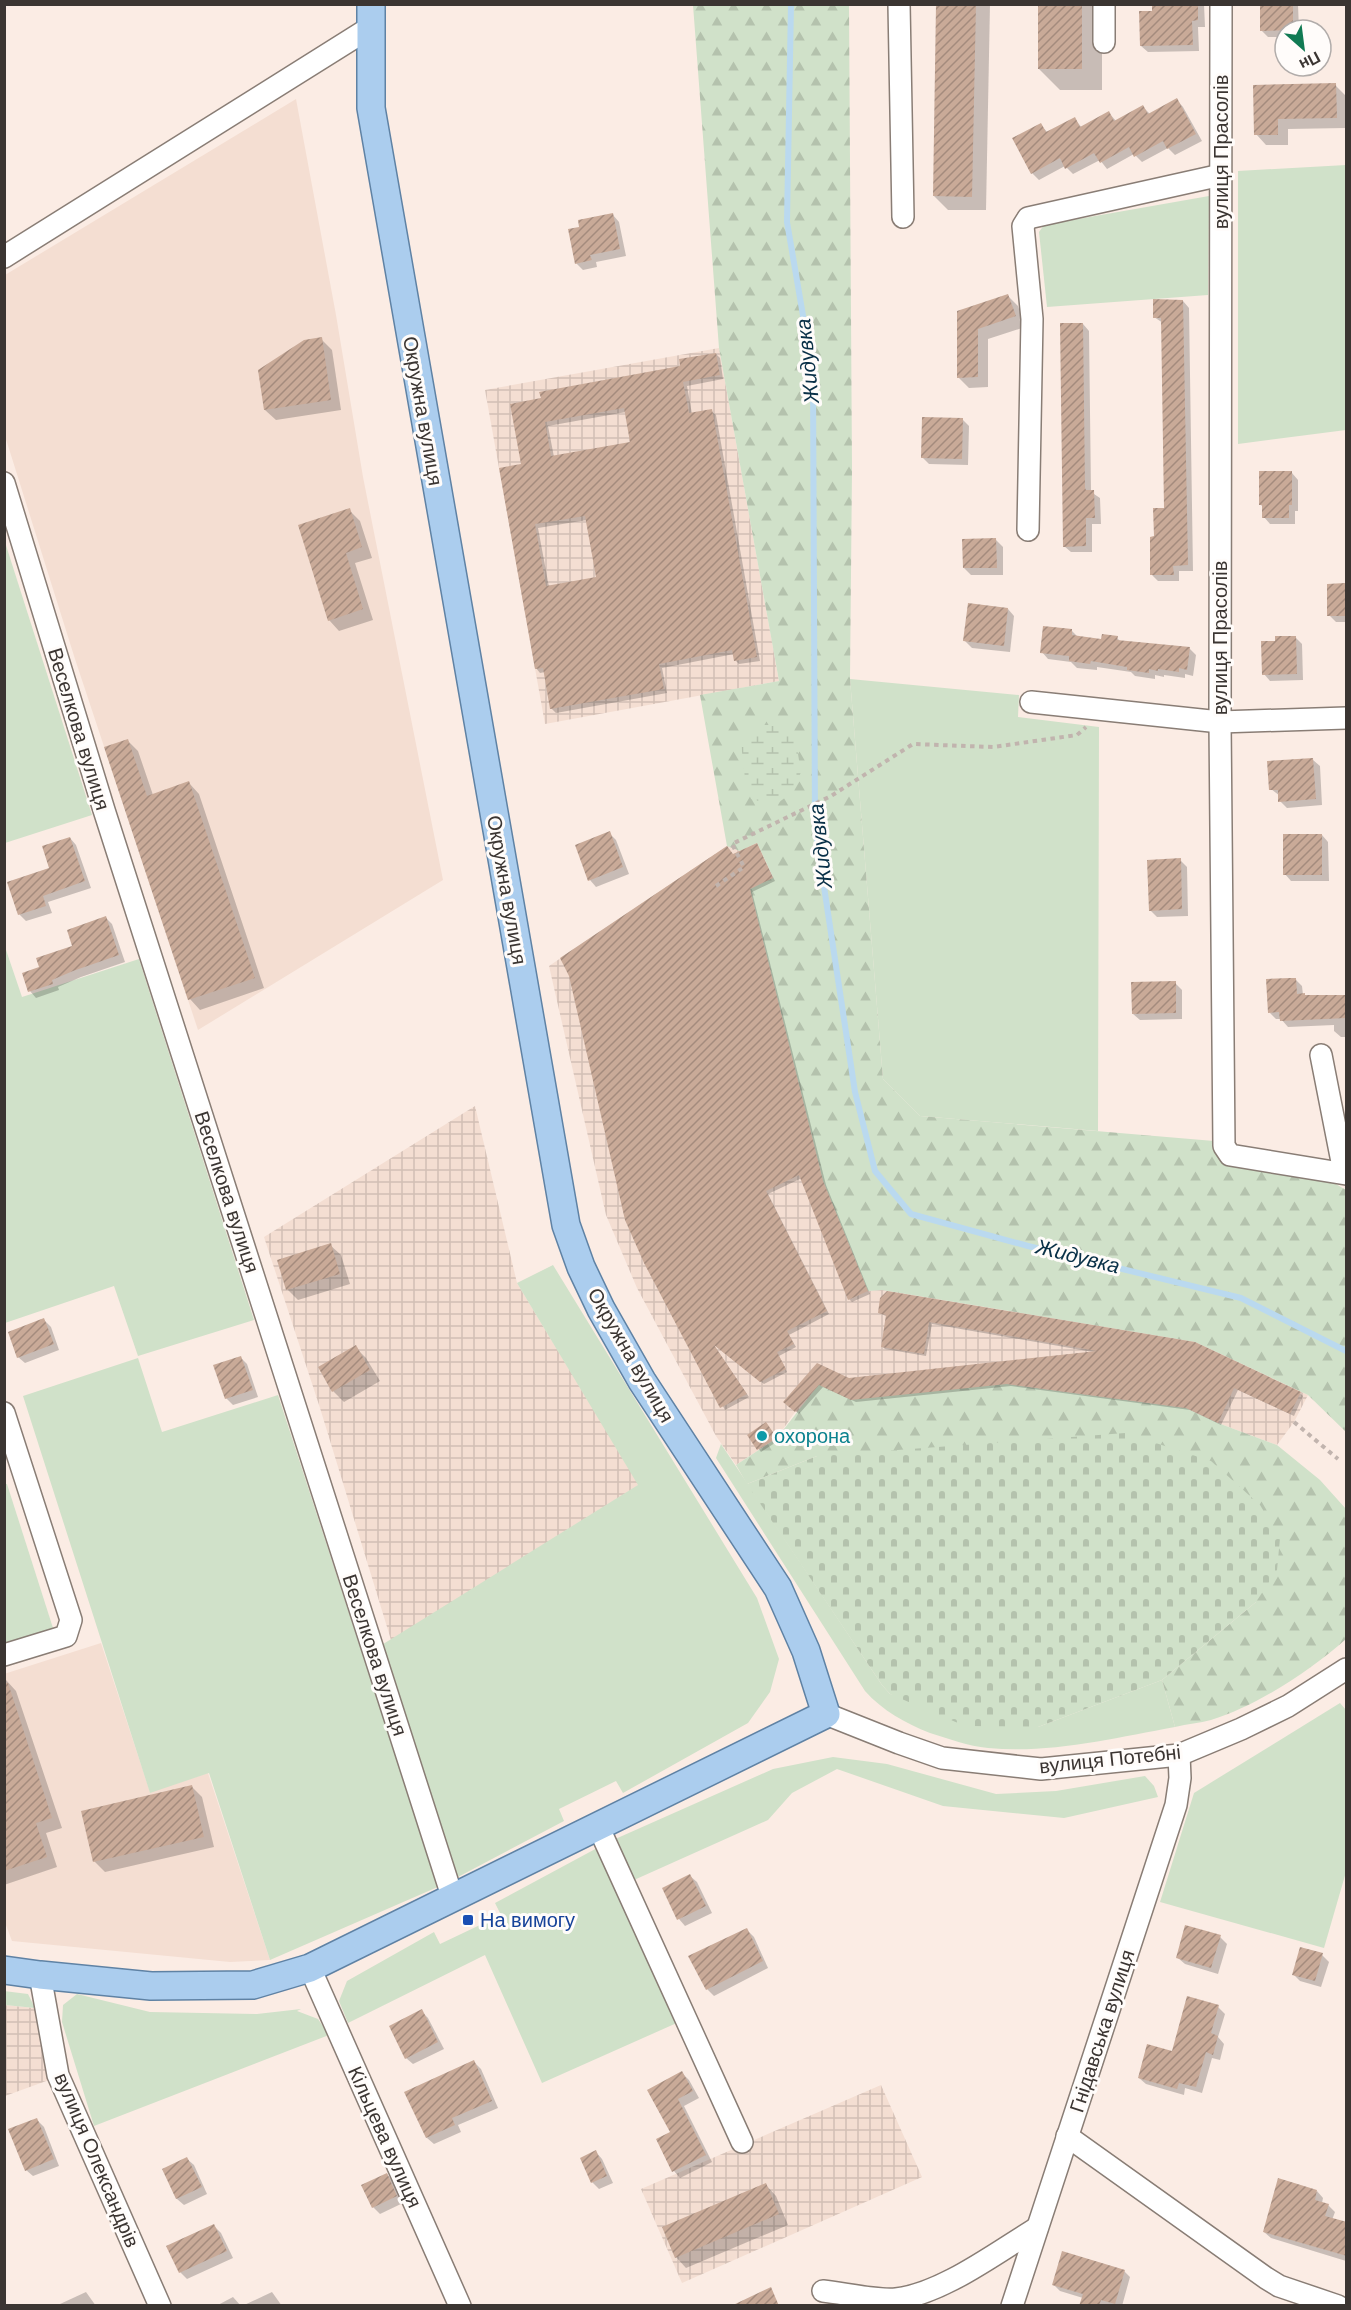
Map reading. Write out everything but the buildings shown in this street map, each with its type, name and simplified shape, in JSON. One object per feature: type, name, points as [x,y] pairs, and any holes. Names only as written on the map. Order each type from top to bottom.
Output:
[{"type":"main road","name":"Окружна вулиця","points":[[371,16],[371,108],[566,1225],[581,1267],[601,1309],[642,1381],[778,1588],[806,1652],[826,1714]]},
{"type":"main road","points":[[4,1970],[151,1986],[253,1985],[310,1968],[826,1714]]},
{"type":"street","points":[[899,4],[903,217]]},
{"type":"street","points":[[1104,4],[1104,42]]},
{"type":"street","name":"вулиця Прасолів","points":[[1221,4],[1220,722],[1224,1146],[1230,1155],[1345,1173]]},
{"type":"street","points":[[4,257],[371,16]]},
{"type":"street","points":[[1028,530],[1032,320],[1023,226],[1028,218],[1221,175]]},
{"type":"street","name":"Веселкова вулиця","points":[[4,483],[104,810],[453,1899]]},
{"type":"street","points":[[1031,702],[1220,722],[1347,718]]},
{"type":"street","points":[[1321,1055],[1345,1173]]},
{"type":"street","points":[[4,1413],[71,1620],[66,1636],[4,1655]]},
{"type":"street","name":"вулиця Потебні","points":[[826,1714],[942,1758],[1041,1768],[1179,1755],[1288,1706],[1347,1669]]},
{"type":"street","name":"Гнідавська вулиця","points":[[1012,2306],[1176,1805],[1180,1778],[1179,1755]]},
{"type":"street","points":[[598,1826],[742,2142]]},
{"type":"street","name":"Кільцева вулиця","points":[[310,1968],[460,2306]]},
{"type":"street","name":"вулиця Олександрів","points":[[40,1975],[58,2075],[160,2306]]},
{"type":"street","points":[[1067,2136],[1266,2278],[1279,2286],[1338,2306]]},
{"type":"street","points":[[823,2291],[895,2300],[919,2294],[947,2283],[1037,2228]]},
{"type":"path","points":[[716,886],[744,867],[732,844],[831,796],[913,744],[993,747],[1077,735],[1104,711]]},
{"type":"path","points":[[1294,1422],[1338,1459]]},
{"type":"shaded area","points":[[296,99],[363,477],[443,880],[198,1030],[75,659],[5,436],[5,275]]},
{"type":"shaded area","points":[[719,348],[779,681],[545,724],[485,390]]},
{"type":"shaded area","points":[[757,843],[773,878],[750,889],[823,1181],[868,1291],[882,1290],[1195,1342],[1308,1395],[1294,1422],[1277,1445],[1218,1423],[1186,1408],[795,1412],[777,1438],[736,1465],[716,1436],[637,1288],[606,1215],[549,966],[727,846],[740,851]]},
{"type":"shaded area","points":[[475,1106],[517,1283],[639,1485],[391,1640],[320,1408],[264,1237]]},
{"type":"shaded area","points":[[101,1643],[150,1792],[208,1773],[270,1960],[230,1962],[12,1941],[4,1920],[4,1674]]},
{"type":"shaded area","points":[[4,2005],[35,2008],[49,2080],[5,2096]]},
{"type":"shaded area","points":[[881,2085],[922,2177],[682,2283],[641,2189]]},
{"type":"green space","points":[[693,5],[849,5],[852,469],[850,679],[883,1079],[920,1116],[1214,1141],[1214,1149],[1222,1160],[1329,1180],[1346,1190],[1346,1432],[1308,1395],[1195,1342],[882,1290],[868,1291],[823,1181],[750,889],[773,877],[757,843],[740,851],[727,846],[700,695],[779,681],[719,348]]},
{"type":"green space","points":[[1346,165],[1346,430],[1238,444],[1238,171]]},
{"type":"green space","points":[[1209,196],[1208,295],[1047,307],[1039,232],[1044,225]]},
{"type":"green space","points":[[4,539],[92,815],[5,843],[4,843]]},
{"type":"green space","points":[[850,679],[1019,695],[1018,717],[1099,727],[1098,1131],[920,1116],[883,1079]]},
{"type":"green space","points":[[757,725],[785,725],[796,742],[801,772],[793,792],[775,805],[751,799],[745,778],[741,743]]},
{"type":"green space","points":[[4,944],[22,997],[139,959],[254,1320],[138,1356],[114,1286],[5,1323]]},
{"type":"green space","points":[[553,1265],[757,1598],[779,1659],[770,1692],[748,1723],[623,1793],[616,1781],[559,1809],[564,1821],[456,1878],[380,1646],[638,1485],[517,1283]]},
{"type":"green space","points":[[138,1358],[162,1432],[278,1395],[430,1862],[440,1886],[270,1960],[209,1773],[150,1793],[23,1396]]},
{"type":"green space","points":[[819,1384],[1007,1384],[1186,1408],[1218,1423],[1277,1445],[1320,1480],[1346,1509],[1346,1639],[1300,1675],[1247,1706],[1211,1720],[1175,1727],[1162,1680],[1256,1602],[817,1456],[747,1484],[736,1465],[777,1438]]},
{"type":"green space","points":[[1125,1433],[1211,1461],[1260,1505],[1280,1538],[1277,1570],[1256,1602],[1162,1680],[1038,1727],[965,1726],[890,1694],[747,1484],[817,1456]]},
{"type":"green space","points":[[721,1444],[890,1694],[1038,1727],[1162,1680],[1175,1727],[1082,1744],[1011,1749],[981,1747],[959,1742],[930,1733],[895,1716],[865,1691],[716,1458]]},
{"type":"green space","points":[[5,1484],[7,1484],[53,1628],[5,1643]]},
{"type":"green space","points":[[1340,1703],[1346,1710],[1346,1872],[1324,1948],[1160,1902],[1194,1793]]},
{"type":"green space","points":[[833,1757],[887,1764],[996,1794],[1056,1791],[1145,1776],[1154,1786],[1158,1797],[1064,1818],[943,1806],[837,1769],[792,1793],[768,1820],[634,1880],[613,1840],[773,1769]]},
{"type":"green space","points":[[599,1847],[679,2022],[542,2083],[485,1955],[348,2023],[339,2001],[347,1981],[434,1932],[440,1944],[501,1915],[495,1903]]},
{"type":"green space","points":[[4,1991],[28,1994],[35,2008],[5,2005]]},
{"type":"green space","points":[[77,1994],[150,2012],[257,2014],[301,2009],[297,2011],[318,2019],[329,2035],[94,2126],[62,2022],[63,2005]]},
{"type":"waterway","name":"Жидувка","points":[[791,4],[787,222],[813,374],[815,827],[855,1092],[875,1171],[911,1214],[1028,1246],[1241,1298],[1346,1351]]},
{"type":"place","name":"охорона","points":[[762,1436]]},
{"type":"place","name":"На вимогу","points":[[468,1920]]}]
